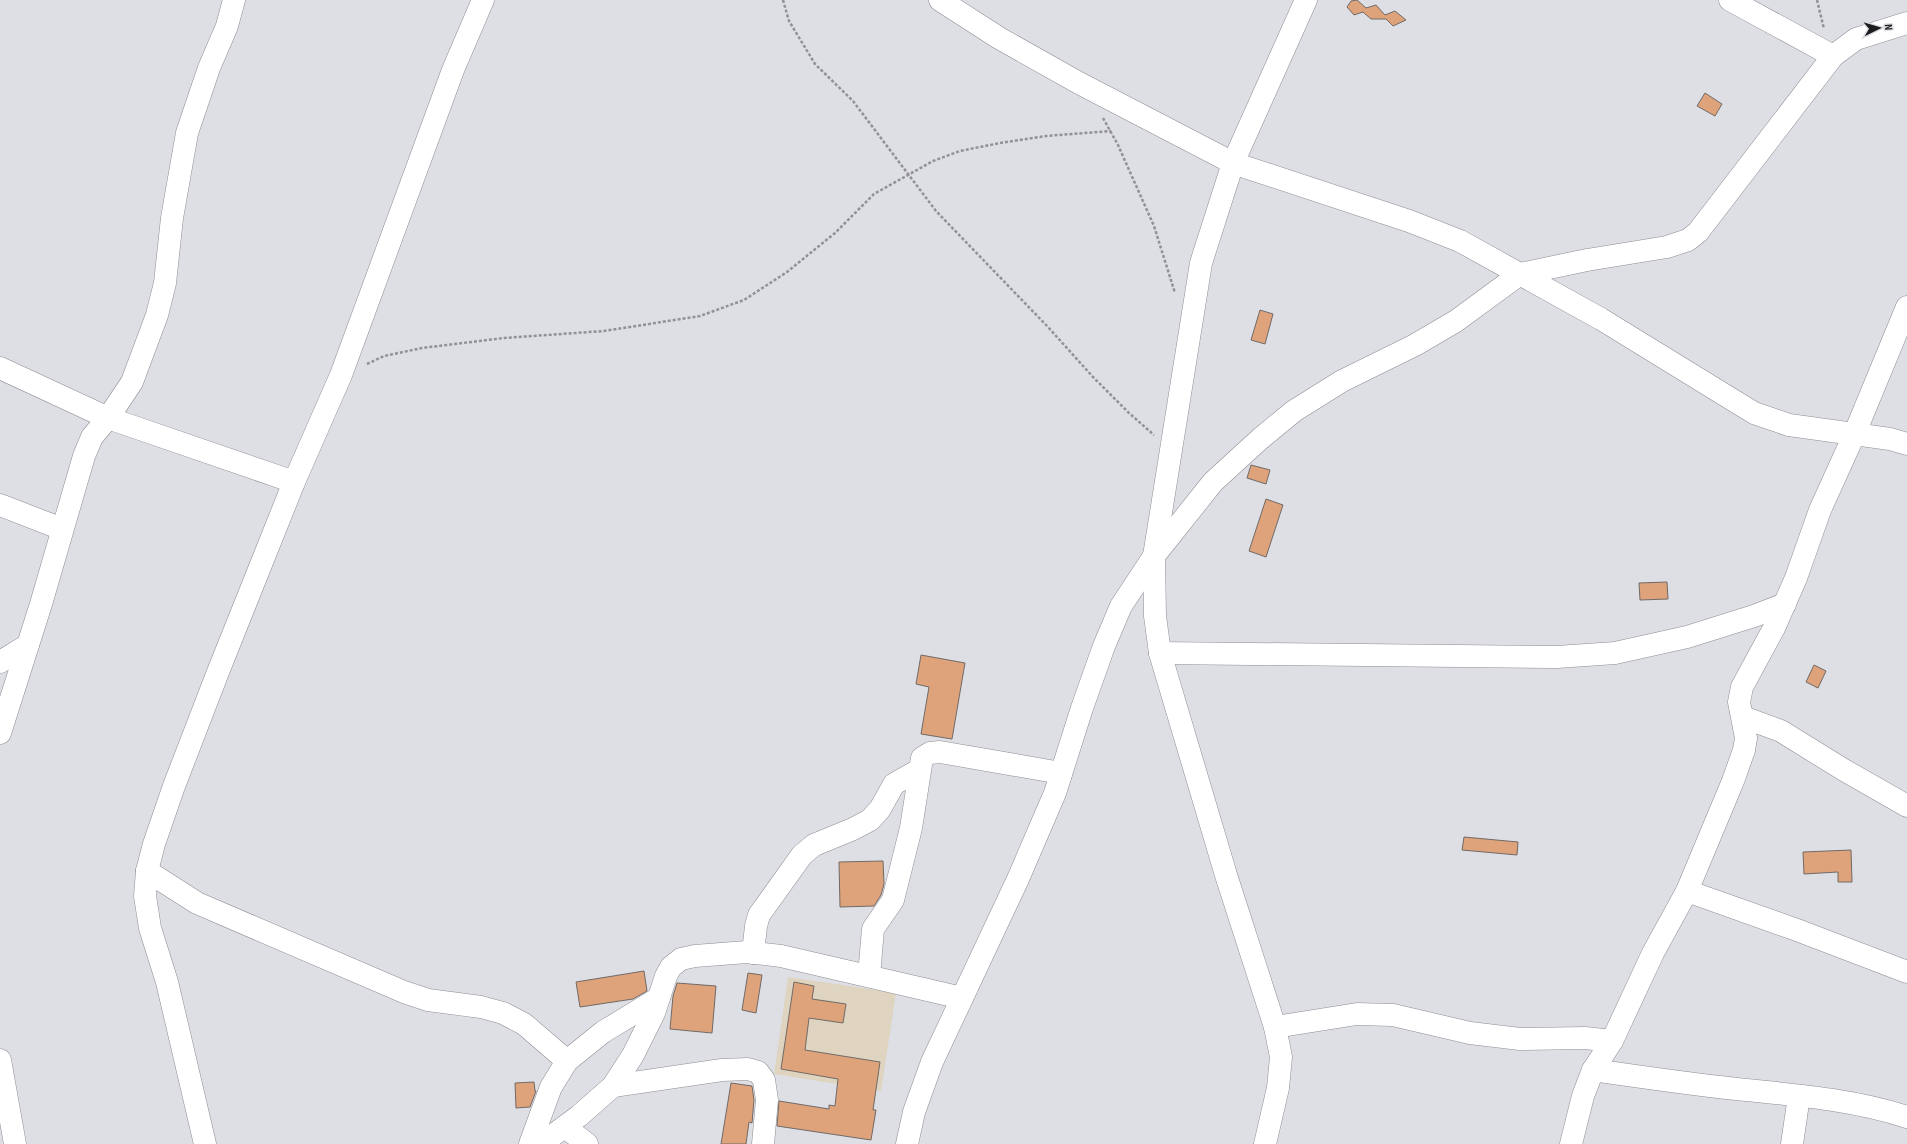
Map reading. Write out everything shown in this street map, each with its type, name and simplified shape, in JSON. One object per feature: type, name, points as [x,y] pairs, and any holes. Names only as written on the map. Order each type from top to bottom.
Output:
[{"type":"street","points":[[0,733],[28,645],[84,456],[92,437],[108,418],[132,382],[157,315],[165,283],[172,218],[187,133],[197,101],[227,26],[234,0]]},
{"type":"street","points":[[205,1144],[167,982],[150,928],[145,896],[147,871],[154,844],[174,786],[294,482],[341,375],[453,70],[483,0]]},
{"type":"street","points":[[940,0],[999,38],[1039,61],[1140,116],[1233,164],[1409,221],[1460,241],[1601,319],[1754,413],[1789,426],[1890,439],[1907,444]]},
{"type":"street","points":[[1730,0],[1832,56]]},
{"type":"street","points":[[1265,1144],[1278,1088],[1280,1058],[1275,1027],[1228,882],[1160,653],[1155,616],[1154,556],[1201,263],[1233,164],[1305,1]]},
{"type":"street","points":[[907,1144],[914,1112],[932,1062],[1018,880],[1055,793],[1082,708],[1112,626],[1121,606],[1154,556],[1213,482],[1294,411],[1342,381],[1415,345],[1456,321],[1520,274],[1587,260],[1667,247],[1688,240],[1698,232],[1832,56],[1856,39],[1907,23]]},
{"type":"street","points":[[1571,1144],[1582,1096],[1593,1070],[1612,1041],[1653,953],[1687,892],[1744,750],[1746,738],[1739,702],[1742,687],[1785,604],[1796,578],[1820,510],[1854,435],[1907,307]]},
{"type":"street","points":[[0,368],[108,418],[294,482]]},
{"type":"street","points":[[0,505],[62,529]]},
{"type":"street","points":[[1160,653],[1557,658],[1615,653],[1687,637],[1754,616],[1785,604]]},
{"type":"street","points":[[0,662],[28,645]]},
{"type":"street","points":[[1743,717],[1781,732],[1907,806]]},
{"type":"street","points":[[869,976],[873,929],[893,900],[911,828],[922,758],[930,753],[940,752],[1062,773]]},
{"type":"street","points":[[753,953],[756,926],[759,915],[802,855],[814,846],[870,820],[880,809],[894,784],[919,770]]},
{"type":"street","points":[[147,871],[197,903],[404,992],[428,1000],[453,1005],[481,1007],[503,1013],[524,1024],[567,1061]]},
{"type":"street","points":[[1687,892],[1797,930],[1907,972]]},
{"type":"street","points":[[541,1144],[565,1127],[613,1086],[633,1054],[654,1013],[671,967],[681,959],[716,954],[753,953],[781,956],[962,998]]},
{"type":"street","points":[[530,1144],[550,1087],[567,1061],[603,1032],[659,998]]},
{"type":"street","points":[[1275,1027],[1357,1014],[1393,1015],[1470,1033],[1520,1039],[1585,1038],[1612,1041]]},
{"type":"street","points":[[0,1060],[15,1144]]},
{"type":"street","points":[[613,1086],[722,1070],[748,1069],[758,1072],[764,1080],[767,1100],[763,1144]]},
{"type":"street","points":[[1593,1070],[1869,1106],[1907,1117]]},
{"type":"street","points":[[1792,1144],[1799,1096]]},
{"type":"street","points":[[565,1127],[587,1144]]},
{"type":"path","points":[[783,0],[790,21],[815,64],[854,101],[936,211],[1048,327],[1128,413],[1172,448]]},
{"type":"path","points":[[1101,116],[1111,131],[1154,226],[1178,300]]},
{"type":"path","points":[[341,375],[384,356],[422,348],[504,338],[604,331],[700,316],[744,300],[787,272],[835,233],[874,194],[933,161],[960,151],[1046,136],[1111,131]]},
{"type":"shaded area","points":[[788,977],[896,993],[881,1091],[774,1074]]},
{"type":"building","points":[[1357,0],[1366,8],[1376,5],[1385,15],[1395,11],[1406,20],[1393,26],[1386,19],[1371,19],[1363,12],[1354,15],[1347,7],[1351,1]]},
{"type":"building","points":[[1705,93],[1722,104],[1715,116],[1697,106]]},
{"type":"building","points":[[1260,310],[1273,314],[1265,344],[1251,340]]},
{"type":"building","points":[[1251,465],[1270,470],[1266,484],[1247,478]]},
{"type":"building","points":[[1266,499],[1283,505],[1266,557],[1249,551]]},
{"type":"building","points":[[1667,582],[1668,599],[1640,600],[1639,583]]},
{"type":"building","points":[[921,655],[965,663],[952,739],[921,734],[929,687],[916,684]]},
{"type":"building","points":[[1814,665],[1826,671],[1818,688],[1806,682]]},
{"type":"building","points":[[1464,837],[1518,842],[1517,855],[1462,850]]},
{"type":"building","points":[[1851,850],[1852,882],[1838,882],[1838,872],[1804,874],[1803,852]]},
{"type":"building","points":[[883,861],[884,884],[881,895],[874,906],[840,907],[839,862]]},
{"type":"building","points":[[644,971],[647,991],[633,999],[580,1007],[576,982]]},
{"type":"building","points":[[748,973],[762,975],[756,1013],[742,1010]]},
{"type":"building","points":[[794,982],[814,986],[812,999],[846,1004],[843,1023],[809,1018],[805,1050],[880,1062],[873,1110],[876,1110],[871,1140],[777,1126],[779,1101],[829,1109],[829,1105],[835,1106],[838,1079],[781,1069]]},
{"type":"building","points":[[677,983],[716,986],[712,1033],[670,1029],[673,996]]},
{"type":"building","points":[[534,1082],[536,1091],[530,1107],[516,1108],[515,1083]]},
{"type":"building","points":[[731,1083],[752,1086],[754,1100],[752,1123],[749,1122],[746,1144],[721,1144]]}]
